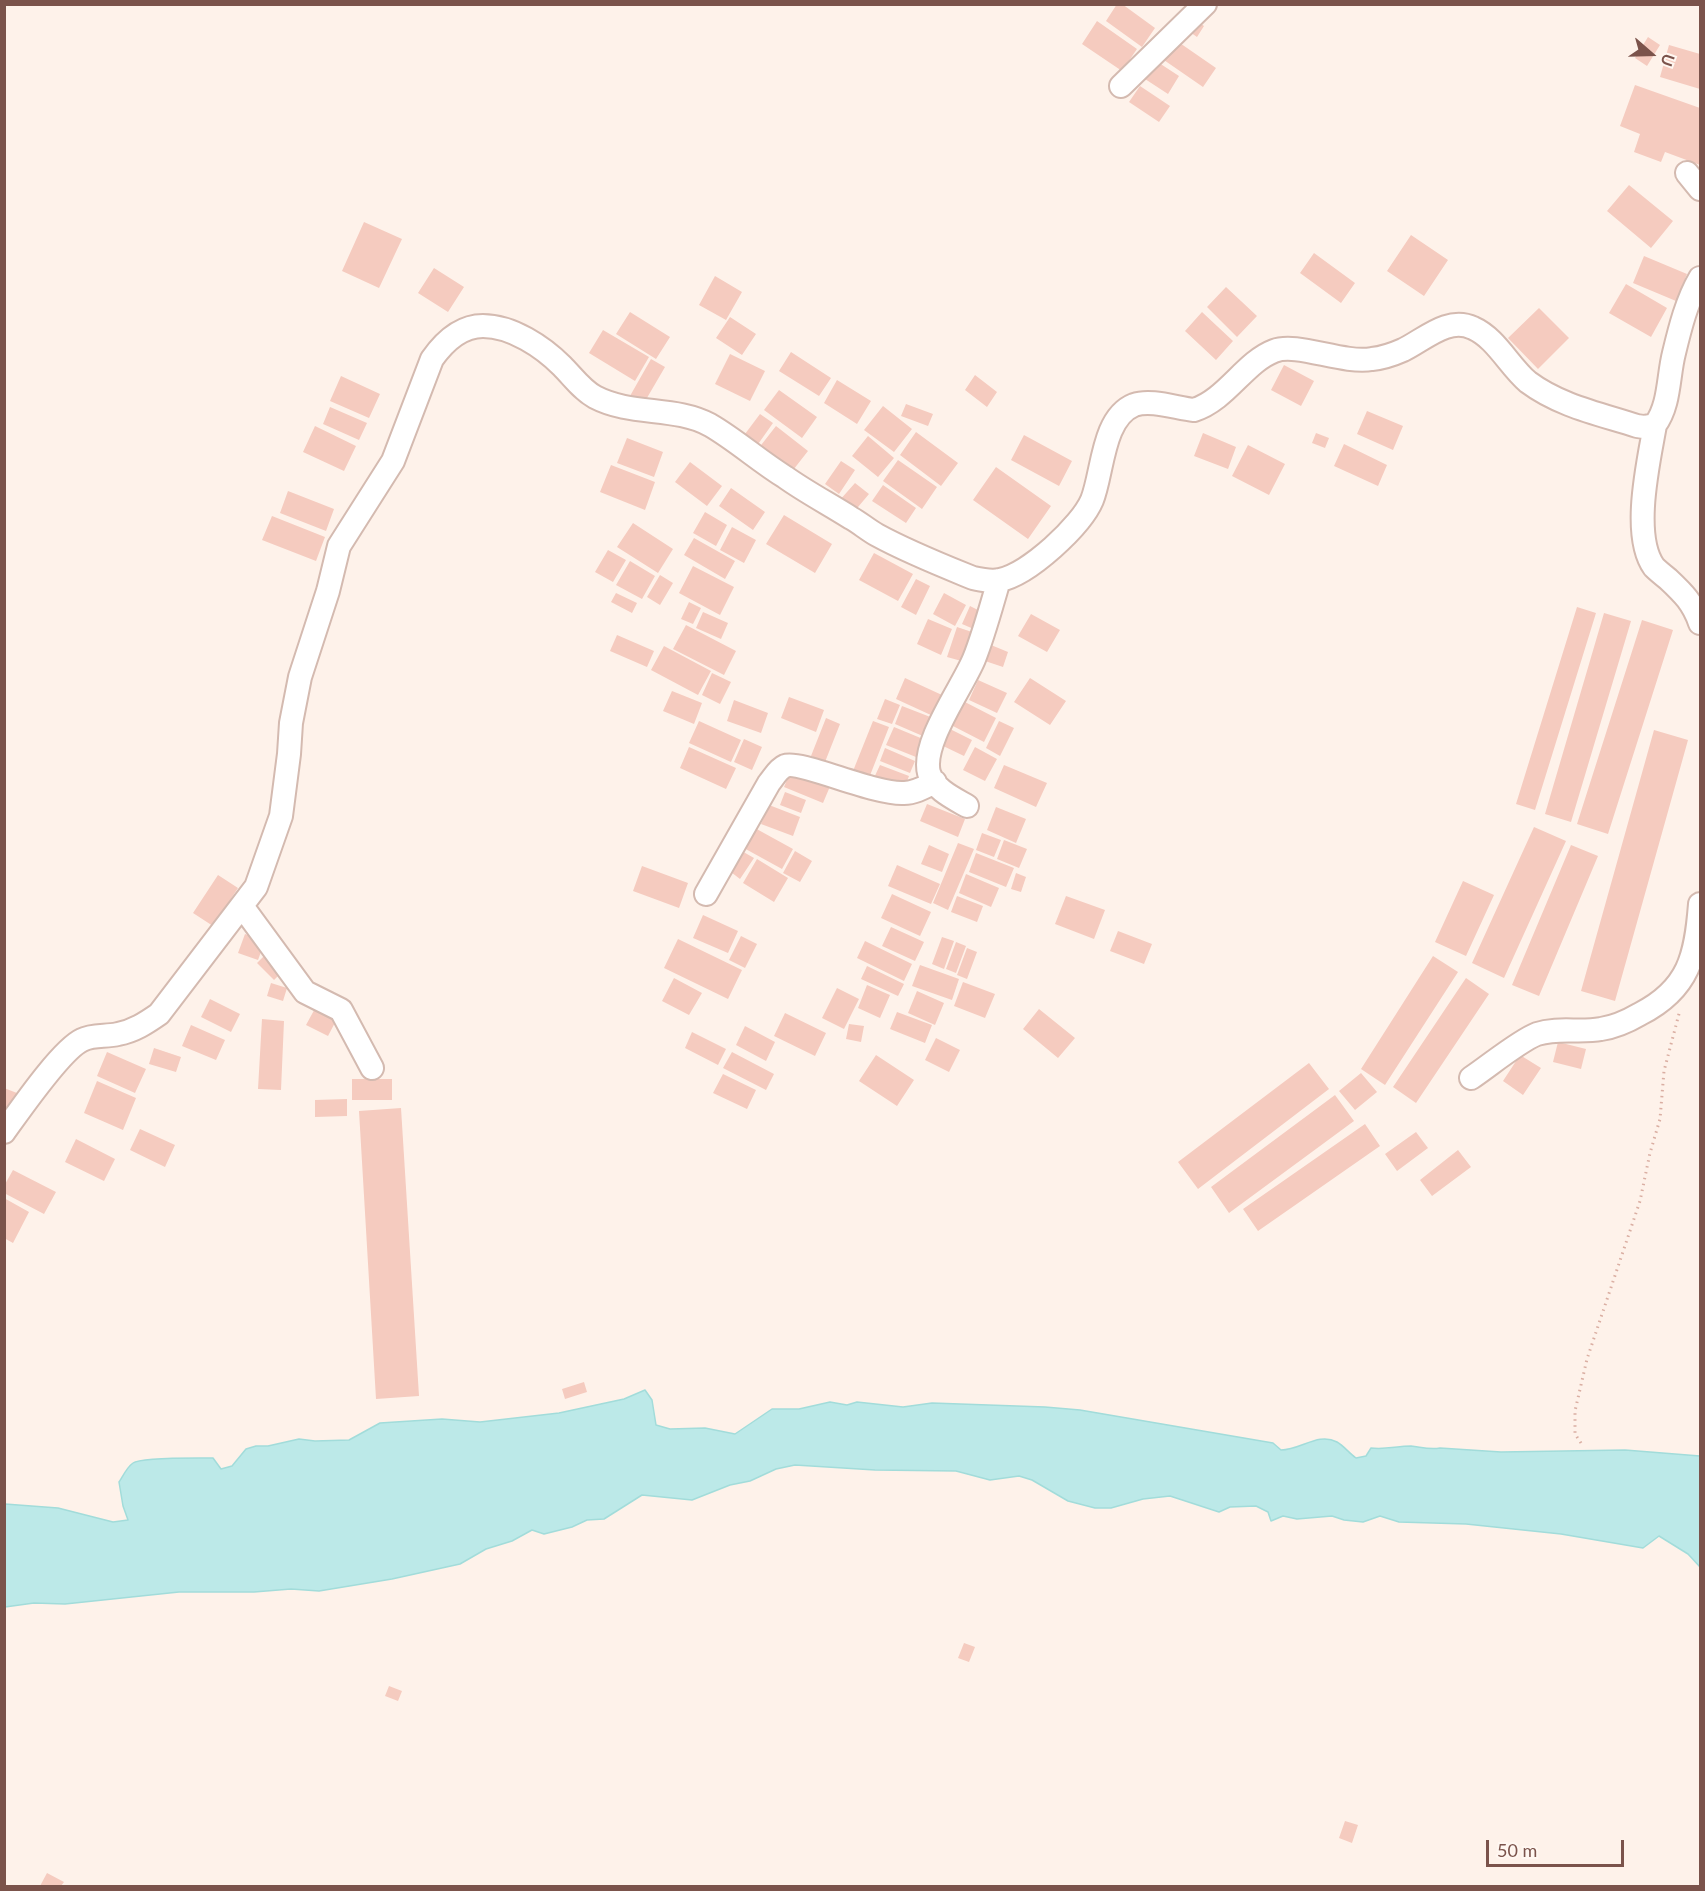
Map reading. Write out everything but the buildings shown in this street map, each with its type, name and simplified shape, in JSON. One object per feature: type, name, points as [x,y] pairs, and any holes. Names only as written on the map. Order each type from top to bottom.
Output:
[{"type":"street","points":[[1121,86],[1205,4]]},
{"type":"street","points":[[1701,278],[1686,313],[1674,353],[1664,408],[1655,424],[1644,486],[1643,532],[1653,566],[1695,607],[1701,623]]},
{"type":"street","points":[[4,1132],[70,1048],[87,1038],[117,1035],[130,1031],[159,1014],[256,886],[281,816],[291,723],[300,677],[328,591],[339,546],[393,461],[432,360],[442,345],[452,336],[468,328],[483,326],[505,330],[523,338],[545,351],[582,387],[604,401],[637,410],[688,417],[710,426],[784,477],[876,535],[973,578],[986,581],[1012,576],[1030,565],[1066,535],[1084,514],[1098,484],[1108,435],[1126,411],[1134,405],[1143,404],[1194,410],[1201,408],[1275,350],[1299,349],[1341,358],[1372,360],[1404,350],[1438,329],[1462,325],[1473,327],[1484,334],[1527,381],[1557,399],[1575,407],[1637,426],[1649,427],[1655,424]]},
{"type":"street","points":[[967,806],[950,796],[935,782],[930,774],[929,758],[932,744],[973,662],[999,580]]},
{"type":"street","points":[[706,894],[770,783],[777,772],[785,766],[805,768],[892,793],[906,793],[935,782]]},
{"type":"street","points":[[1472,1078],[1536,1035],[1552,1031],[1601,1030],[1623,1023],[1655,1006],[1672,993],[1683,979],[1698,936],[1701,904]]},
{"type":"street","points":[[242,906],[305,992],[341,1010],[372,1068]]},
{"type":"path","points":[[1581,1443],[1575,1434],[1575,1411],[1587,1359],[1640,1201],[1660,1119],[1664,1071],[1680,1012],[1683,979]]},
{"type":"water","points":[[645,1390],[652,1400],[656,1425],[670,1429],[705,1428],[735,1434],[772,1409],[799,1409],[830,1402],[847,1405],[857,1402],[903,1407],[932,1403],[1080,1410],[1273,1443],[1281,1450],[1316,1440],[1330,1439],[1340,1444],[1356,1458],[1366,1456],[1371,1448],[1411,1446],[1501,1452],[1625,1450],[1700,1456],[1700,1567],[1688,1554],[1659,1536],[1643,1548],[1561,1534],[1466,1524],[1399,1522],[1380,1516],[1363,1522],[1332,1516],[1297,1519],[1283,1516],[1271,1521],[1268,1512],[1256,1506],[1230,1507],[1219,1512],[1170,1496],[1143,1499],[1111,1508],[1095,1508],[1068,1501],[1032,1480],[1019,1476],[990,1480],[956,1471],[875,1470],[795,1465],[776,1469],[750,1481],[730,1485],[692,1500],[642,1495],[604,1519],[587,1520],[572,1527],[544,1534],[532,1530],[512,1541],[486,1549],[460,1564],[392,1579],[319,1591],[291,1589],[254,1592],[179,1592],[65,1604],[34,1603],[5,1607],[5,1504],[58,1508],[113,1522],[128,1520],[119,1482],[129,1467],[138,1461],[213,1458],[221,1469],[232,1466],[246,1449],[256,1446],[268,1446],[299,1439],[349,1440],[380,1423],[442,1419],[480,1422],[559,1413],[624,1399]]}]
